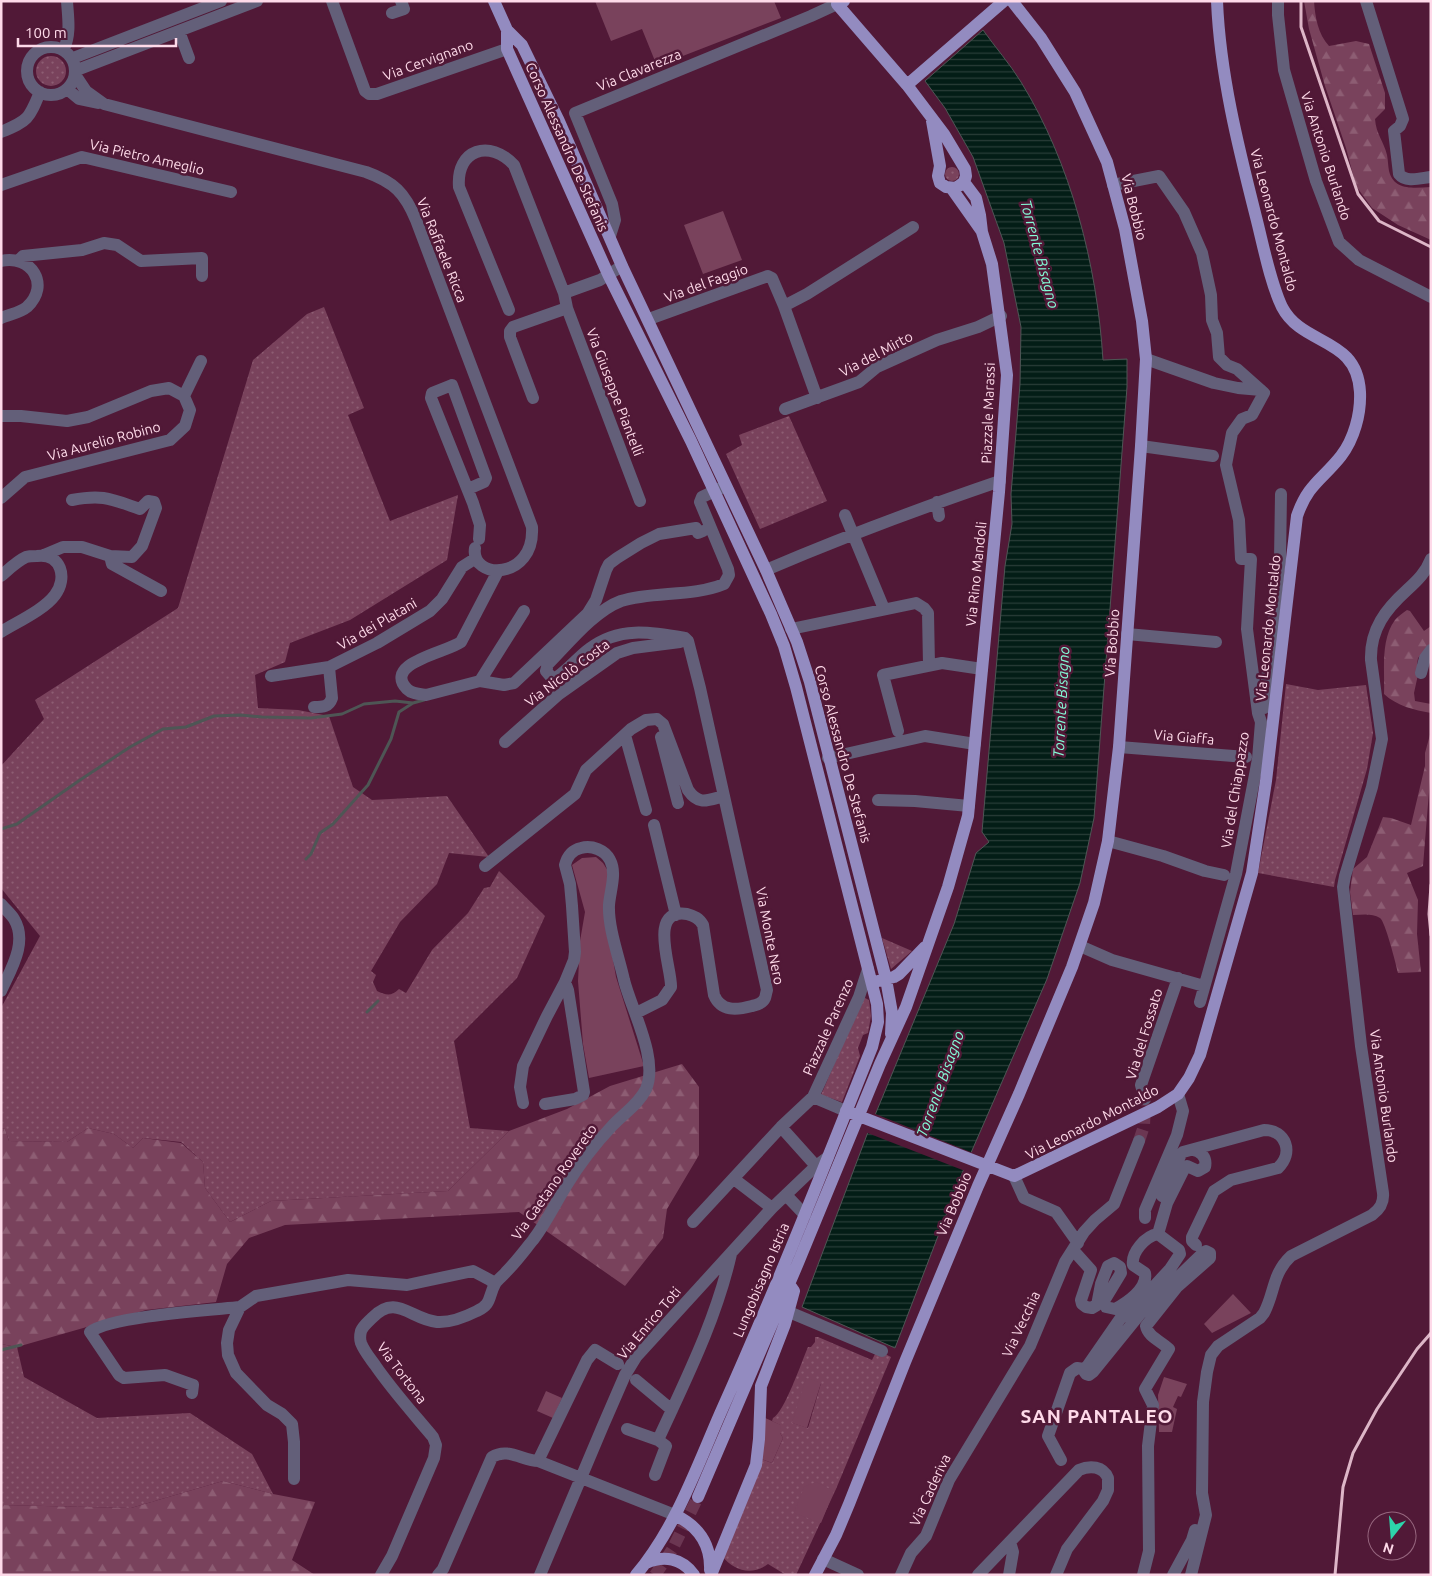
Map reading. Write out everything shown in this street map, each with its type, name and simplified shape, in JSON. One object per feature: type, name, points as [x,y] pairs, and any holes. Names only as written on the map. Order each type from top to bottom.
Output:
[{"type":"main road","name":"Corso Alessandro De Stefanis","points":[[494,1],[507,30],[522,45],[558,119],[622,266],[648,319],[720,488],[784,646],[873,984]]},
{"type":"main road","points":[[907,85],[1004,1]]},
{"type":"main road","name":"Via Bobbio","points":[[815,1575],[849,1504],[905,1362],[1080,946],[1098,889],[1108,841],[1119,746],[1146,359],[1125,229],[1107,162],[1075,92],[1041,38],[1012,1]]},
{"type":"main road","name":"Via Leonardo Montaldo","points":[[846,1111],[1014,1176],[1158,1107],[1178,1094],[1189,1078],[1200,1055],[1252,873],[1266,781],[1297,516],[1302,500],[1308,491],[1348,447],[1358,418],[1360,393],[1357,372],[1349,360],[1333,346],[1298,326],[1288,316],[1278,296],[1265,252],[1233,120],[1226,83],[1217,1]]},
{"type":"main road","name":"Piazzale Marassi","points":[[839,2],[907,85],[951,144],[966,172],[964,182],[976,198],[982,232],[992,264],[1007,374],[1000,481]]},
{"type":"main road","name":"Corso Alessandro De Stefanis","points":[[507,30],[507,49],[608,274],[720,488],[766,570],[791,629],[810,682],[886,979],[892,1014],[890,1041]]},
{"type":"main road","name":"Piazzale Marassi","points":[[932,121],[939,149],[939,180],[946,188],[952,189],[982,232]]},
{"type":"main road","points":[[940,166],[950,161],[960,163]]},
{"type":"main road","points":[[952,189],[964,182]]},
{"type":"main road","name":"Via Rino Mandoli","points":[[890,1041],[906,1007],[930,941],[948,887],[969,806],[1000,481]]},
{"type":"main road","name":"Via Rino Mandoli","points":[[873,984],[898,974],[930,941]]},
{"type":"main road","name":"Lungobisagno Istria","points":[[637,1574],[675,1516],[734,1384],[805,1215],[872,1047],[878,1022],[873,984]]},
{"type":"main road","name":"Lungobisagno Istria","points":[[698,1497],[862,1118],[867,1096],[890,1041]]},
{"type":"main road","points":[[710,1575],[756,1465],[761,1386],[789,1312],[794,1292],[789,1284]]},
{"type":"main road","points":[[675,1516],[687,1522],[700,1533],[707,1548],[710,1575]]},
{"type":"main road","points":[[646,1563],[659,1558],[672,1559],[684,1564],[694,1575]]},
{"type":"street","points":[[67,1],[68,42],[72,64],[67,89]]},
{"type":"street","points":[[72,64],[94,50],[221,1]]},
{"type":"street","name":"Via Cervignano","points":[[332,1],[365,91],[369,94],[377,94],[507,49]]},
{"type":"street","points":[[392,13],[404,9],[401,1]]},
{"type":"street","name":"Via Antonio Burlando","points":[[1278,1],[1284,70],[1316,181],[1340,242],[1359,260],[1431,297]]},
{"type":"street","points":[[1366,1],[1403,119],[1400,126],[1394,131],[1399,174],[1406,179],[1431,177]]},
{"type":"street","points":[[72,64],[179,31],[251,2]]},
{"type":"street","name":"Via Clavarezza","points":[[610,236],[615,220],[612,204],[575,113],[839,2]]},
{"type":"street","points":[[69,29],[75,45],[84,50],[94,50]]},
{"type":"street","points":[[179,31],[189,58]]},
{"type":"street","points":[[67,89],[46,95],[34,89],[28,79],[26,67],[35,52],[49,47],[72,64]]},
{"type":"street","name":"Via Raffaele Ricca","points":[[72,64],[86,91],[104,104],[366,172],[390,182],[406,198],[532,527],[532,538],[525,556],[511,569],[498,571]]},
{"type":"street","points":[[67,89],[79,99],[104,104]]},
{"type":"street","points":[[1,132],[22,124],[26,120],[32,113],[40,92]]},
{"type":"street","name":"Via Giuseppe Piantelli","points":[[509,310],[459,187],[459,177],[463,163],[468,156],[479,150],[493,151],[505,156],[514,164],[564,293],[567,308],[640,501]]},
{"type":"street","name":"Via Pietro Ameglio","points":[[1,185],[82,157],[231,192]]},
{"type":"street","points":[[1113,186],[1159,176],[1184,212],[1202,253],[1211,295],[1212,320],[1217,333],[1220,356],[1227,365],[1237,369],[1261,390]]},
{"type":"street","points":[[784,306],[807,294],[914,227]]},
{"type":"street","points":[[1,261],[19,260],[23,256],[82,250],[104,243],[117,245],[141,261],[202,258],[202,276]]},
{"type":"street","points":[[1,318],[26,308],[36,292],[38,285],[34,272],[19,260]]},
{"type":"street","points":[[564,293],[600,280],[622,266]]},
{"type":"street","name":"Via del Faggio","points":[[648,319],[768,276],[772,278],[784,306],[817,398]]},
{"type":"street","points":[[534,398],[510,337],[510,331],[567,308]]},
{"type":"street","name":"Via del Mirto","points":[[785,409],[859,382],[877,367],[937,340],[978,327],[1000,316]]},
{"type":"street","points":[[1146,359],[1214,383],[1261,390]]},
{"type":"street","points":[[184,396],[202,361]]},
{"type":"street","points":[[468,489],[484,482],[486,478],[452,385],[432,394],[431,398],[468,489],[480,526],[477,548],[486,568],[498,571],[460,642],[455,647],[416,660],[404,669],[402,677],[408,690],[417,694],[433,693],[480,682],[504,686],[514,684],[591,616],[609,564],[624,553],[658,534],[696,528],[698,533],[702,531]]},
{"type":"street","name":"Via Aurelio Robino","points":[[1,416],[21,416],[67,421],[88,417],[151,391],[169,388],[184,396],[190,410],[185,426],[179,434],[170,440],[26,478],[1,498]]},
{"type":"street","name":"Via del Chiappazzo","points":[[1200,1002],[1236,874],[1258,759],[1261,722],[1258,713],[1247,629],[1251,559],[1241,558],[1238,520],[1226,466],[1232,433],[1242,419],[1252,415],[1264,396],[1261,390]]},
{"type":"street","points":[[1141,446],[1213,456]]},
{"type":"street","points":[[766,570],[937,502],[1000,481]]},
{"type":"street","name":"Via Nicolò Costa","points":[[688,641],[685,638],[648,632],[621,633],[609,637],[590,648],[557,677],[552,678],[546,671],[548,664],[591,616],[613,605],[626,600],[703,589],[724,584],[729,575],[728,569],[700,502],[702,497],[720,488]]},
{"type":"street","points":[[1261,722],[1280,552],[1281,494]]},
{"type":"street","points":[[1,576],[26,557],[44,555],[63,547],[82,547],[110,556],[132,557],[142,546],[156,508],[154,502],[148,501],[140,509],[107,497],[90,496],[72,500]]},
{"type":"street","points":[[937,502],[939,516]]},
{"type":"street","points":[[846,515],[884,609]]},
{"type":"street","name":"Via dei Platani","points":[[271,676],[329,667],[377,643],[430,611],[442,599],[462,567],[477,548]]},
{"type":"street","points":[[1,632],[46,604],[56,594],[61,583],[61,568],[53,558],[44,555]]},
{"type":"street","points":[[110,556],[112,564],[161,590]]},
{"type":"street","name":"Via Antonio Burlando","points":[[1191,1575],[1206,1515],[1202,1493],[1204,1402],[1211,1355],[1218,1346],[1260,1318],[1264,1313],[1277,1273],[1283,1263],[1291,1256],[1362,1222],[1372,1216],[1381,1206],[1383,1193],[1360,1046],[1344,887],[1345,876],[1372,787],[1382,739],[1371,660],[1374,634],[1379,621],[1420,578],[1431,558]]},
{"type":"street","points":[[791,629],[916,603],[928,613],[929,665]]},
{"type":"street","points":[[480,682],[524,611]]},
{"type":"street","points":[[1127,634],[1216,642]]},
{"type":"street","name":"Via Nicolò Costa","points":[[505,742],[559,694],[617,652],[633,648],[688,641]]},
{"type":"street","name":"Via Monte Nero","points":[[676,915],[694,916],[703,925],[714,996],[717,1002],[726,1008],[737,1010],[760,1004],[765,998],[767,990],[688,641]]},
{"type":"street","points":[[1422,673],[1426,658],[1431,650]]},
{"type":"street","points":[[898,731],[883,674],[942,663],[982,669]]},
{"type":"street","name":"Via dei Platani","points":[[314,707],[326,707],[332,698],[329,667]]},
{"type":"street","points":[[485,866],[575,794],[586,770],[631,729],[646,720],[657,719],[663,724],[692,797],[703,801],[724,796]]},
{"type":"street","points":[[663,724],[659,727],[659,730],[678,802]]},
{"type":"street","points":[[625,735],[646,810]]},
{"type":"street","points":[[828,758],[925,736],[975,744]]},
{"type":"street","name":"Via Giaffa","points":[[1119,746],[1246,757]]},
{"type":"street","points":[[878,800],[969,806]]},
{"type":"street","points":[[523,1103],[520,1087],[523,1066],[572,968],[575,952],[570,884],[565,865],[569,856],[578,849],[584,847],[596,848],[606,854],[612,863],[609,907],[612,928],[626,987],[636,1013],[662,1000],[671,987],[663,936],[666,924],[676,915],[654,825]]},
{"type":"street","points":[[1108,841],[1163,856],[1224,876]]},
{"type":"street","points":[[1,904],[14,919],[19,932],[19,943],[15,962],[1,990]]},
{"type":"street","name":"Via del Fossato","points":[[1080,946],[1112,960],[1204,986]]},
{"type":"street","name":"Piazzale Parenzo","points":[[693,1222],[780,1127],[813,1097],[859,997],[868,969]]},
{"type":"street","name":"Via del Fossato","points":[[1145,1099],[1141,1085],[1178,978]]},
{"type":"street","points":[[546,1104],[575,1099],[583,1095],[584,1092],[568,990],[565,982]]},
{"type":"street","points":[[859,997],[873,984]]},
{"type":"street","name":"Via Gaetano Rovereto","points":[[495,1284],[535,1238],[567,1184],[590,1152],[644,1092],[649,1077],[648,1061],[636,1013]]},
{"type":"street","points":[[1145,1218],[1145,1210],[1177,1135],[1183,1112],[1178,1094]]},
{"type":"street","name":"Piazzale Parenzo","points":[[813,1097],[846,1111]]},
{"type":"street","points":[[780,1127],[816,1166]]},
{"type":"street","points":[[1162,1196],[1181,1154],[1245,1134],[1270,1130],[1280,1134],[1284,1139],[1287,1152],[1282,1164],[1278,1168],[1231,1180],[1214,1191],[1192,1238],[1196,1245]]},
{"type":"street","name":"Via Vecchia","points":[[987,1417],[1030,1346],[1065,1262],[1084,1232],[1114,1204],[1140,1141]]},
{"type":"street","points":[[1014,1176],[1024,1198],[1056,1212],[1091,1270],[1081,1300],[1082,1304],[1092,1308],[1098,1303],[1101,1284],[1108,1266],[1114,1263],[1120,1267],[1121,1273],[1104,1301],[1106,1307],[1114,1309],[1128,1300],[1144,1283],[1145,1274],[1132,1263],[1134,1254],[1149,1238],[1158,1234],[1167,1203],[1185,1167],[1187,1166],[1198,1171],[1205,1167],[1203,1155],[1193,1150]]},
{"type":"street","name":"Via Enrico Toti","points":[[540,1575],[630,1366],[772,1208],[828,1157]]},
{"type":"street","points":[[734,1179],[772,1208]]},
{"type":"street","points":[[786,1195],[805,1215]]},
{"type":"street","points":[[1061,1460],[1048,1436],[1070,1373],[1077,1368],[1084,1369],[1090,1364],[1120,1319],[1147,1294],[1170,1269],[1180,1254],[1179,1250],[1158,1234]]},
{"type":"street","points":[[658,1440],[706,1336],[725,1282],[732,1251]]},
{"type":"street","points":[[1084,1369],[1086,1374],[1090,1375],[1140,1314],[1204,1252],[1208,1251],[1211,1254],[1210,1258],[1177,1287],[1148,1323],[1146,1330],[1168,1349],[1146,1388],[1146,1393],[1153,1405],[1148,1446],[1149,1551],[1143,1575]]},
{"type":"street","points":[[294,1479],[292,1424],[282,1414],[266,1405],[236,1374],[228,1355],[229,1330],[240,1308],[256,1296],[348,1280],[407,1285],[473,1271],[495,1284]]},
{"type":"street","name":"Via Tortona","points":[[381,1575],[392,1556],[434,1458],[436,1444],[433,1436],[382,1376],[362,1344],[360,1338],[362,1330],[377,1313],[388,1307],[395,1307],[429,1320],[440,1322],[459,1318],[486,1306],[495,1284]]},
{"type":"street","points":[[192,1392],[193,1385],[165,1375],[124,1378],[119,1375],[90,1332],[119,1322],[240,1308]]},
{"type":"street","points":[[789,1312],[882,1351]]},
{"type":"street","points":[[538,1461],[588,1360],[595,1350],[618,1364]]},
{"type":"street","points":[[636,1380],[672,1410]]},
{"type":"street","name":"Via Caderiva","points":[[902,1575],[910,1553],[926,1536],[949,1480],[987,1417]]},
{"type":"street","points":[[627,1429],[658,1440],[666,1446],[655,1475]]},
{"type":"street","points":[[438,1575],[443,1569],[492,1457],[498,1454],[510,1453],[531,1461],[538,1461],[675,1516]]},
{"type":"street","points":[[978,1575],[1079,1470],[1090,1467],[1104,1471],[1108,1478],[1106,1496],[1067,1549],[1056,1575]]},
{"type":"street","points":[[1173,1575],[1192,1540],[1197,1522],[1198,1502],[1202,1493]]},
{"type":"street","points":[[1009,1575],[1013,1552],[1010,1542]]},
{"type":"street","points":[[823,1559],[858,1575]]},
{"type":"green space","points":[[595,1],[774,1],[781,18],[657,66],[642,29],[611,41]]},
{"type":"green space","points":[[1304,1],[1314,1],[1318,25],[1322,36],[1329,46],[1356,41],[1369,44],[1385,93],[1385,109],[1375,119],[1387,155],[1389,171],[1395,182],[1400,185],[1412,188],[1431,187],[1431,240],[1398,225],[1372,208],[1356,186],[1346,148],[1325,86],[1309,29]]},
{"type":"green space","points":[[51,56],[62,60],[66,71],[62,82],[51,86],[40,82],[36,71],[40,60]]},
{"type":"green space","points":[[949,167],[955,167],[959,174],[955,181],[949,181],[945,177],[945,171]]},
{"type":"green space","points":[[723,211],[742,260],[703,274],[684,225]]},
{"type":"green space","points":[[324,307],[364,408],[348,415],[390,521],[458,495],[447,560],[350,620],[290,643],[285,662],[255,675],[258,708],[298,710],[329,716],[353,787],[372,800],[447,796],[489,857],[449,853],[437,884],[400,922],[371,971],[376,975],[373,982],[377,991],[388,994],[399,989],[406,993],[432,950],[468,913],[484,888],[490,887],[499,871],[545,916],[517,978],[454,1041],[470,1128],[509,1131],[448,1191],[271,1201],[230,1222],[205,1188],[203,1162],[181,1142],[143,1138],[133,1148],[114,1134],[88,1128],[67,1142],[9,1141],[5,1129],[1,1128],[1,1008],[40,936],[1,888],[1,766],[44,719],[35,700],[178,608],[253,360],[307,314]]},
{"type":"green space","points":[[789,416],[827,501],[760,529],[726,454],[742,445],[739,435]]},
{"type":"green space","points":[[1407,610],[1410,611],[1424,631],[1431,626],[1431,644],[1418,658],[1419,670],[1414,693],[1415,701],[1431,704],[1431,713],[1412,709],[1384,694],[1384,656],[1387,637],[1395,620]]},
{"type":"green space","points":[[1286,684],[1318,690],[1366,685],[1373,733],[1367,769],[1334,887],[1258,873],[1276,780]]},
{"type":"green space","points":[[1431,731],[1431,767],[1423,866],[1407,873],[1418,900],[1417,934],[1421,972],[1398,973],[1393,952],[1380,918],[1370,915],[1353,915],[1350,892],[1353,869],[1367,857],[1383,817],[1411,825]]},
{"type":"green space","points":[[596,857],[608,871],[606,918],[616,977],[644,1066],[589,1078],[583,1044],[578,981],[580,941],[585,912],[572,865],[582,858]]},
{"type":"green space","points":[[882,938],[912,951],[891,969]]},
{"type":"green space","points":[[863,997],[869,1000],[871,1016],[868,1033],[863,1035],[858,1048],[860,1056],[842,1102],[821,1095]]},
{"type":"green space","points":[[682,1064],[699,1087],[699,1155],[667,1209],[663,1238],[625,1286],[519,1212],[285,1225],[249,1238],[227,1264],[216,1302],[146,1310],[17,1347],[1,1344],[1,1128],[5,1129],[9,1141],[67,1142],[88,1128],[114,1134],[133,1148],[143,1138],[181,1143],[203,1162],[205,1188],[230,1222],[271,1201],[448,1191],[509,1131],[567,1109],[610,1086]]},
{"type":"green space","points":[[1233,1294],[1251,1313],[1212,1333],[1204,1324]]},
{"type":"green space","points":[[815,1337],[818,1337],[872,1360],[877,1350],[891,1357],[836,1489],[796,1575],[786,1575],[768,1564],[756,1570],[744,1570],[732,1565],[722,1556],[761,1459],[772,1463],[783,1438],[780,1433],[780,1425],[772,1421],[773,1418],[787,1397],[808,1347],[811,1347],[815,1342]],"holes":[[[821,1383],[808,1428],[793,1423]]]},
{"type":"green space","points":[[1,1344],[17,1347],[24,1377],[97,1418],[190,1413],[252,1454],[273,1494],[223,1481],[131,1508],[1,1505]]},
{"type":"green space","points":[[1164,1377],[1187,1384],[1181,1397],[1178,1396],[1173,1407],[1177,1409],[1172,1432],[1159,1432],[1158,1395]]},
{"type":"green space","points":[[806,1378],[821,1383],[807,1428],[792,1423]]},
{"type":"green space","points":[[546,1391],[562,1398],[553,1418],[537,1411]]},
{"type":"green space","points":[[763,1417],[781,1425],[780,1433],[783,1438],[772,1463],[761,1459]]},
{"type":"green space","points":[[223,1481],[273,1494],[315,1502],[292,1560],[315,1575],[1,1575],[1,1505],[131,1508]]},
{"type":"green space","points":[[816,1482],[834,1491],[821,1523],[794,1513],[804,1487]]},
{"type":"water","name":"Torrente Bisagno","points":[[983,30],[1021,82],[1039,113],[1054,146],[1067,181],[1088,252],[1100,324],[1103,360],[1127,359],[1127,387],[1094,818],[1080,883],[1047,979],[963,1171],[895,1348],[802,1307],[868,1132],[954,924],[976,853],[989,842],[982,832],[1005,566],[1012,524],[1011,494],[1020,384],[1021,327],[1004,243],[973,157],[945,108],[925,81]]},
{"type":"pier","points":[[873,1113],[973,1153],[965,1171],[865,1132]]},
{"type":"waterway","points":[[1,829],[17,824],[130,747],[163,729],[186,727],[214,716],[240,715],[311,718],[342,714],[364,704],[395,701],[413,703],[424,700]]},
{"type":"waterway","points":[[306,859],[311,854],[320,833],[333,824],[368,785],[391,739],[399,712],[413,703]]},
{"type":"waterway","points":[[367,1012],[378,1001]]},
{"type":"waterway","points":[[1,1350],[21,1345]]},
{"type":"tunnel","points":[[1139,1141],[1144,1126],[1145,1104]]},
{"type":"tunnel","points":[[655,1575],[672,1550],[698,1497]]},
{"type":"railway","points":[[1301,1],[1301,27],[1358,194],[1379,221],[1431,247]]},
{"type":"railway","points":[[1431,885],[1429,914],[1431,935]]},
{"type":"railway","points":[[1335,1575],[1343,1487],[1353,1453],[1377,1409],[1417,1349],[1431,1333]]},
{"type":"district","name":"SAN PANTALEO","points":[[1097,1416]]}]
